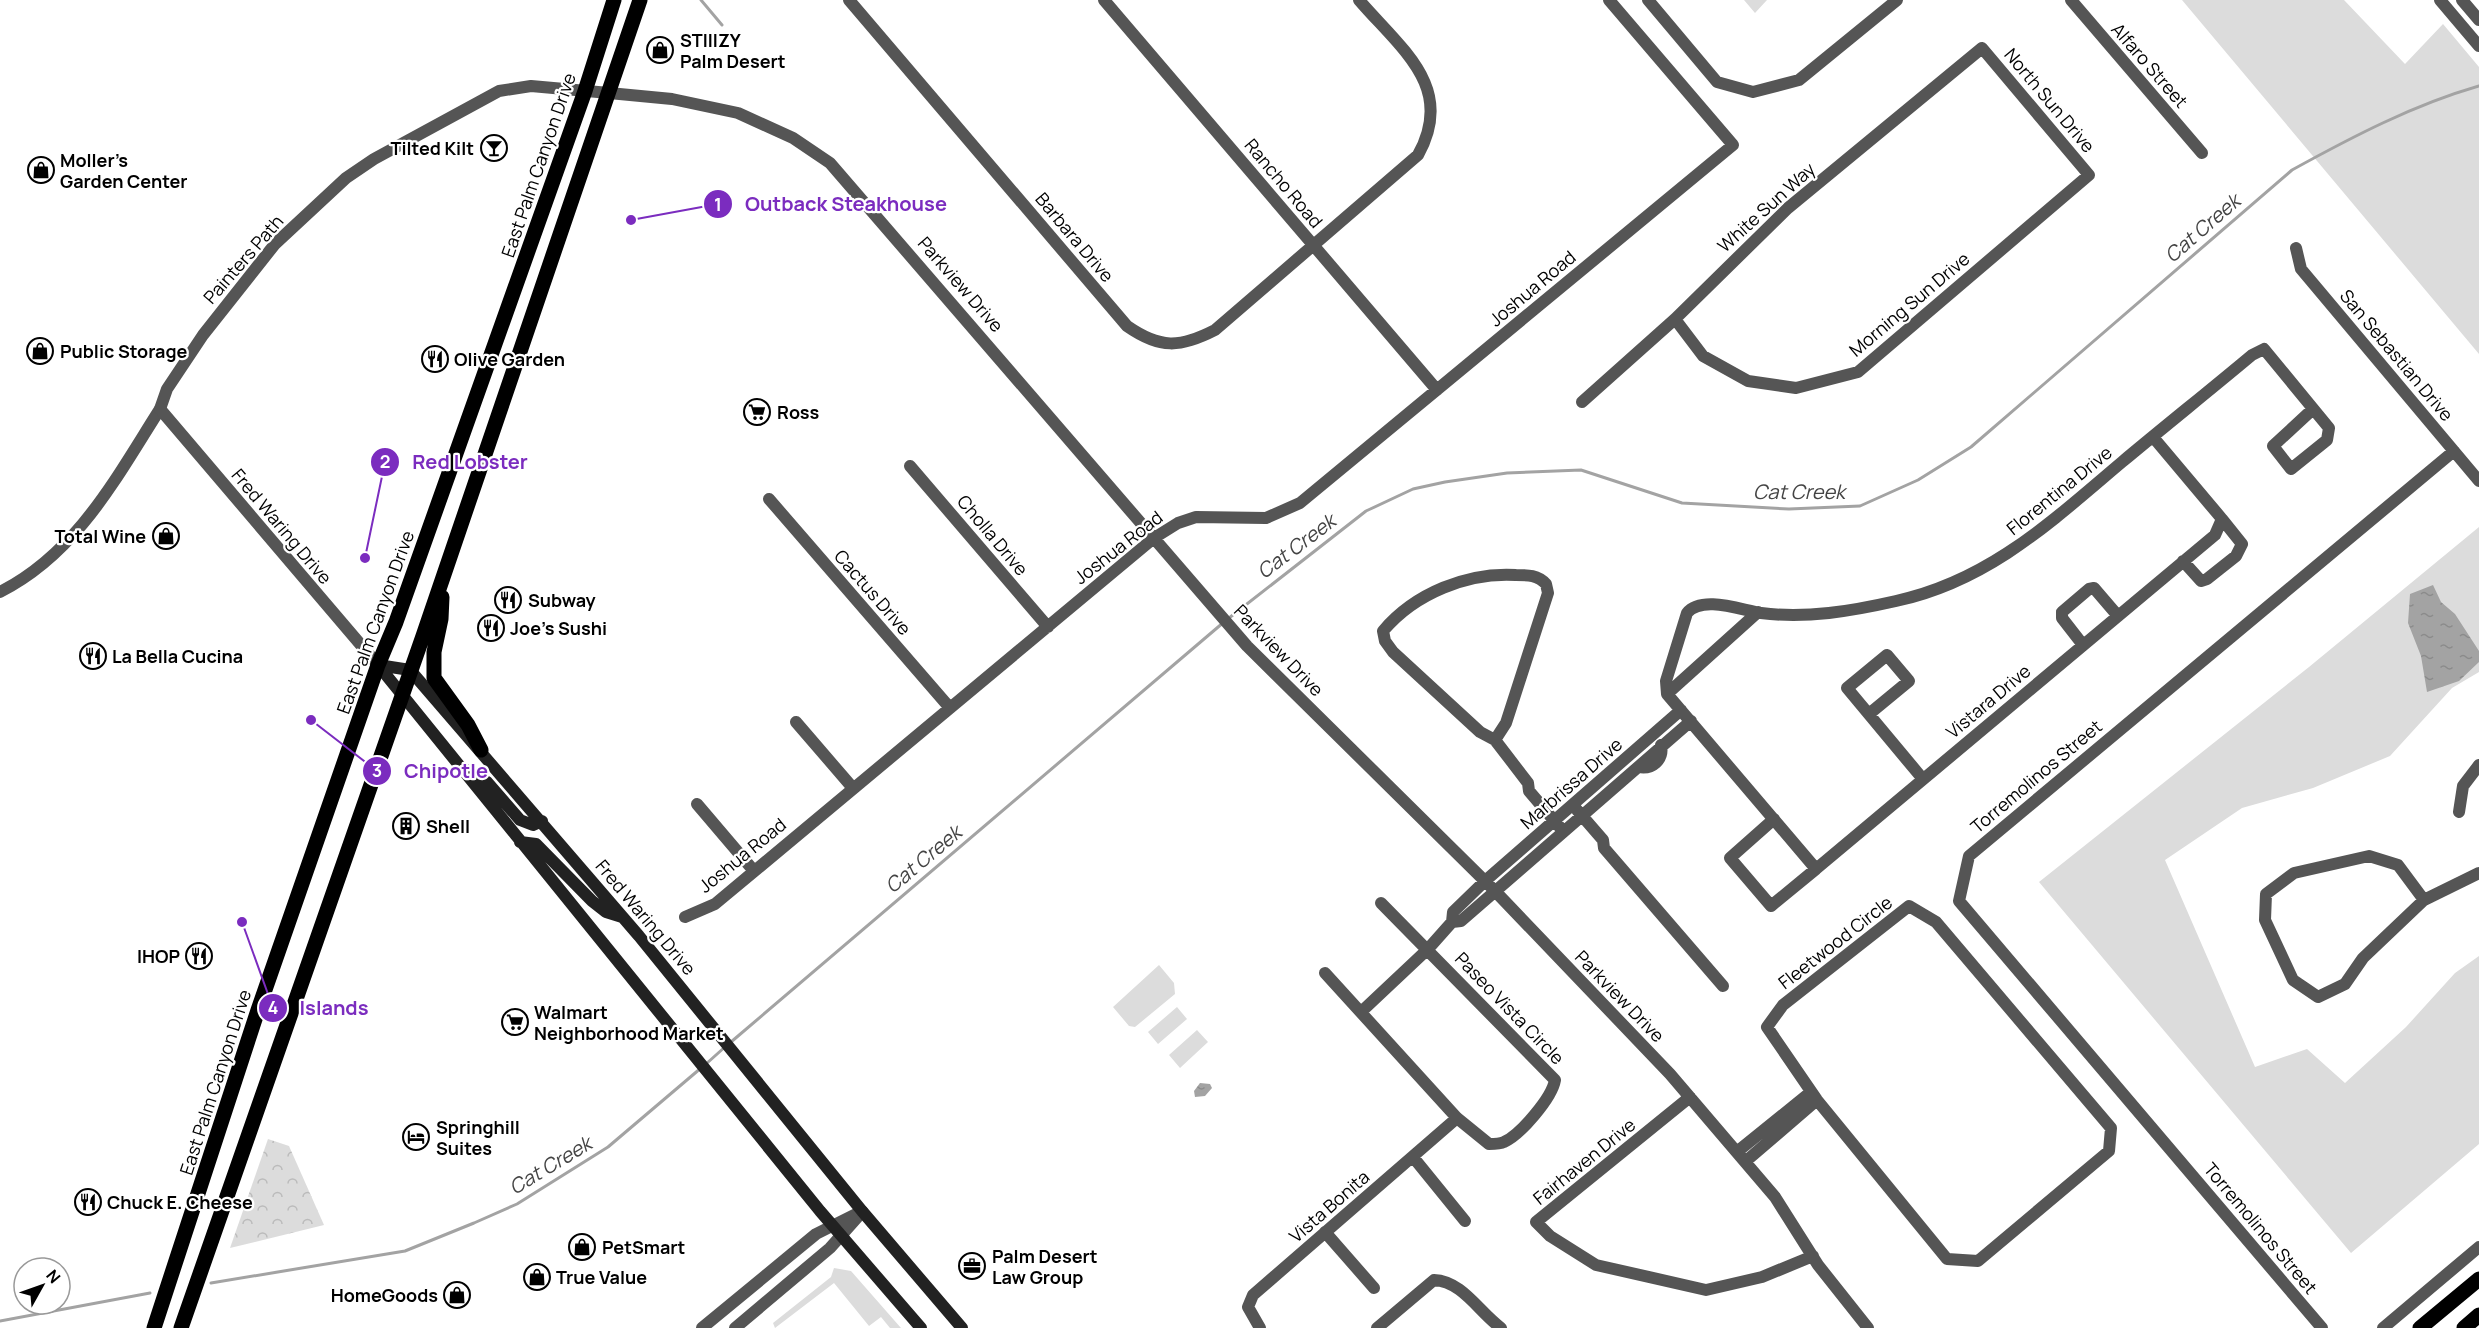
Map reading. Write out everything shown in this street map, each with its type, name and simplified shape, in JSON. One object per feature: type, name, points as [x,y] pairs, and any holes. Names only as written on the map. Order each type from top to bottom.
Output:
[{"type":"main road","name":"East Palm Canyon Drive","points":[[154,1328],[258,1010],[378,665],[396,622],[585,91],[614,0]]},
{"type":"main road","points":[[181,1328],[442,579],[640,0]]},
{"type":"main road","points":[[442,579],[441,618],[434,652],[435,678],[468,724],[481,750]]},
{"type":"main road","points":[[378,665],[410,670]]},
{"type":"main road","name":"Fred Waring Drive","points":[[378,665],[400,696],[676,1031],[716,1084],[831,1224],[921,1328]]},
{"type":"main road","name":"Fred Waring Drive","points":[[410,670],[623,917],[862,1211],[962,1328]]},
{"type":"main road","points":[[459,767],[486,782],[520,820],[533,825],[542,821]]},
{"type":"main road","points":[[520,842],[536,844],[591,901],[606,912],[623,917]]},
{"type":"main road","points":[[2420,1328],[2479,1279]]},
{"type":"main road","points":[[2464,1328],[2479,1315]]},
{"type":"street","name":"Barbara Drive","points":[[849,0],[1127,326],[1146,339],[1170,345],[1196,340],[1215,330],[1418,156],[1429,136],[1433,110],[1429,87],[1416,67],[1359,0]]},
{"type":"street","name":"Rancho Road","points":[[1104,0],[1437,390]]},
{"type":"street","name":"Joshua Road","points":[[685,916],[715,904],[1154,538],[1178,523],[1196,517],[1266,518],[1300,503],[1733,145],[1609,0]]},
{"type":"street","points":[[1648,0],[1717,82],[1753,92],[1799,80],[1897,0]]},
{"type":"street","name":"Alfaro Street","points":[[2071,0],[2202,153]]},
{"type":"street","points":[[2462,0],[2479,20]]},
{"type":"street","points":[[2445,2],[2479,46]]},
{"type":"street","name":"North Sun Drive","points":[[1982,48],[2090,175]]},
{"type":"street","name":"White Sun Way","points":[[1582,402],[1675,319],[1788,208],[1982,48]]},
{"type":"street","name":"Painters Path","points":[[0,592],[30,574],[57,553],[81,529],[160,408],[167,389],[203,335],[268,253],[346,178],[374,159],[499,91],[531,86],[609,93]]},
{"type":"street","name":"Parkview Drive","points":[[609,93],[672,99],[738,113],[793,138],[831,163],[1247,646],[1489,886],[1690,1097],[1775,1197],[1813,1256],[1868,1328]]},
{"type":"street","name":"Morning Sun Drive","points":[[1675,319],[1704,356],[1748,381],[1796,388],[1858,372],[2090,175]]},
{"type":"street","name":"San Sebastian Drive","points":[[2296,248],[2301,269],[2479,481]]},
{"type":"street","name":"Florentina Drive","points":[[1667,694],[1666,681],[1692,607],[1706,604],[1758,612],[1812,615],[1859,609],[1905,599],[1947,584],[1993,563],[2029,541],[2252,355],[2264,349],[2313,409]]},
{"type":"street","name":"Fred Waring Drive","points":[[160,408],[378,665]]},
{"type":"street","points":[[2313,409],[2329,428],[2330,434],[2327,440],[2290,468],[2273,446],[2313,409]]},
{"type":"street","points":[[2153,437],[2242,544],[2236,556],[2207,579],[2201,581],[2183,561]]},
{"type":"street","name":"Torremolinos Street","points":[[2322,1328],[1959,901],[1969,856],[2454,451]]},
{"type":"street","name":"Cholla Drive","points":[[910,466],[1048,627]]},
{"type":"street","name":"Cactus Drive","points":[[769,498],[950,708]]},
{"type":"street","name":"Vistara Drive","points":[[1774,819],[1730,858],[1771,906],[2215,535],[2222,519]]},
{"type":"street","points":[[1495,740],[1506,723],[1548,593],[1546,584],[1533,576],[1501,574],[1472,577],[1445,587],[1394,619],[1383,631],[1384,641],[1480,732],[1495,740],[1528,783],[1536,785],[1543,801],[1591,832],[1598,847],[1604,848],[1723,986]]},
{"type":"street","points":[[2083,645],[2062,618],[2061,612],[2089,589],[2094,588],[2118,616]]},
{"type":"street","points":[[1758,612],[1667,694],[1816,869]]},
{"type":"street","points":[[1869,714],[1909,681],[1887,655],[1847,688],[1922,778]]},
{"type":"street","name":"Marbrissa Drive","points":[[1361,1012],[1428,949],[1452,922],[1461,921],[1489,886],[1568,818],[1616,768],[1681,710]]},
{"type":"street","name":"Marbrissa Drive","points":[[1568,818],[1625,778],[1690,721]]},
{"type":"street","points":[[796,722],[852,788]]},
{"type":"street","points":[[1652,736],[1662,746]]},
{"type":"street","points":[[2459,812],[2463,786],[2479,765]]},
{"type":"street","points":[[1616,768],[1625,778]]},
{"type":"street","points":[[696,804],[754,871]]},
{"type":"street","points":[[2424,900],[2398,865],[2369,856],[2294,873],[2266,894],[2265,920],[2294,980],[2318,997],[2345,984],[2363,958],[2424,900],[2479,873]]},
{"type":"street","name":"Paseo Vista Circle","points":[[1325,973],[1457,1118],[1489,1144],[1504,1142],[1541,1109],[1553,1092],[1555,1080],[1381,903]]},
{"type":"street","name":"Fleetwood Circle","points":[[1909,906],[1936,922],[2111,1128],[2109,1151],[1978,1261],[1947,1260],[1814,1096],[1767,1028],[1783,1005],[1909,906]]},
{"type":"street","points":[[1742,1156],[1814,1096]]},
{"type":"street","name":"Fairhaven Drive","points":[[1690,1097],[1536,1222],[1550,1236],[1596,1265],[1706,1290],[1762,1277],[1813,1256]]},
{"type":"street","name":"Vista Bonita","points":[[1260,1328],[1248,1307],[1253,1295],[1457,1118]]},
{"type":"street","points":[[1413,1157],[1465,1221]]},
{"type":"street","points":[[702,1328],[831,1224],[862,1211]]},
{"type":"street","points":[[735,1328],[842,1237],[862,1211]]},
{"type":"street","points":[[1325,1232],[1374,1288]]},
{"type":"street","points":[[2383,1328],[2479,1247]]},
{"type":"street","points":[[1377,1328],[1434,1280],[1446,1280],[1458,1287],[1478,1309],[1501,1328]]},
{"type":"green space","points":[[1744,0],[1767,0],[1755,13]]},
{"type":"green space","points":[[2182,0],[2344,0],[2405,64],[2443,24],[2479,67],[2479,354]]},
{"type":"green space","points":[[2479,527],[2479,672],[2452,688],[2390,756],[2313,788],[2242,808],[2165,860],[2255,1067],[2307,1049],[2345,1083],[2406,1027],[2455,973],[2479,956],[2479,1144],[2351,1253],[2039,882],[2309,667]]},
{"type":"green space","points":[[1159,965],[1174,983],[1175,994],[1135,1027],[1129,1026],[1113,1007]]},
{"type":"green space","points":[[1177,1007],[1187,1019],[1158,1044],[1148,1032]]},
{"type":"green space","points":[[1197,1030],[1208,1042],[1180,1068],[1169,1055]]},
{"type":"green space","points":[[268,1139],[289,1146],[324,1225],[230,1248]]},
{"type":"green space","points":[[834,1268],[851,1271],[901,1328],[890,1328],[881,1317],[869,1326],[834,1283],[775,1328],[773,1323],[831,1277]]},
{"type":"water","points":[[2433,585],[2441,602],[2455,614],[2479,651],[2479,662],[2459,681],[2427,692],[2421,656],[2408,623],[2410,594]]},
{"type":"water","points":[[1200,1083],[1210,1084],[1212,1088],[1205,1096],[1195,1097],[1194,1091]]},
{"type":"waterway","points":[[701,0],[722,25]]},
{"type":"waterway","name":"Cat Creek","points":[[1229,618],[1366,511],[1413,489],[1445,482],[1507,473],[1581,470],[1682,503],[1789,509],[1860,506],[1918,480],[1971,447],[2292,170],[2407,112],[2479,86]]},
{"type":"waterway","name":"Cat Creek","points":[[731,1042],[1224,622]]},
{"type":"waterway","name":"Cat Creek","points":[[706,1064],[726,1046]]},
{"type":"waterway","name":"Cat Creek","points":[[211,1283],[405,1251],[474,1223],[517,1204],[608,1147],[701,1068]]},
{"type":"waterway","name":"Cat Creek","points":[[0,1321],[150,1293]]},
{"type":"place","name":"STIIIZY Palm Desert","points":[[660,50]]},
{"type":"place","name":"Tilted Kilt","points":[[494,148]]},
{"type":"place","name":"Moller’s Garden Center","points":[[41,170]]},
{"type":"place","name":"Outback Steakhouse","points":[[631,220]]},
{"type":"place","name":"Public Storage","points":[[40,351]]},
{"type":"place","name":"Olive Garden","points":[[435,359]]},
{"type":"place","name":"Ross","points":[[757,412]]},
{"type":"place","name":"Total Wine","points":[[166,536]]},
{"type":"place","name":"Red Lobster","points":[[365,558]]},
{"type":"place","name":"Subway","points":[[508,600]]},
{"type":"place","name":"Joe's Sushi","points":[[491,628]]},
{"type":"place","name":"La Bella Cucina","points":[[93,656]]},
{"type":"place","name":"Chipotle","points":[[311,720]]},
{"type":"place","name":"Shell","points":[[406,826]]},
{"type":"place","name":"Islands","points":[[242,922]]},
{"type":"place","name":"IHOP","points":[[199,956]]},
{"type":"place","name":"Walmart Neighborhood Market","points":[[515,1022]]},
{"type":"place","name":"Springhill Suites","points":[[416,1137]]},
{"type":"place","name":"Chuck E. Cheese","points":[[88,1202]]},
{"type":"place","name":"PetSmart","points":[[582,1247]]},
{"type":"place","name":"Palm Desert Law Group","points":[[972,1266]]},
{"type":"place","name":"True Value","points":[[537,1277]]},
{"type":"place","name":"HomeGoods","points":[[457,1295]]}]
